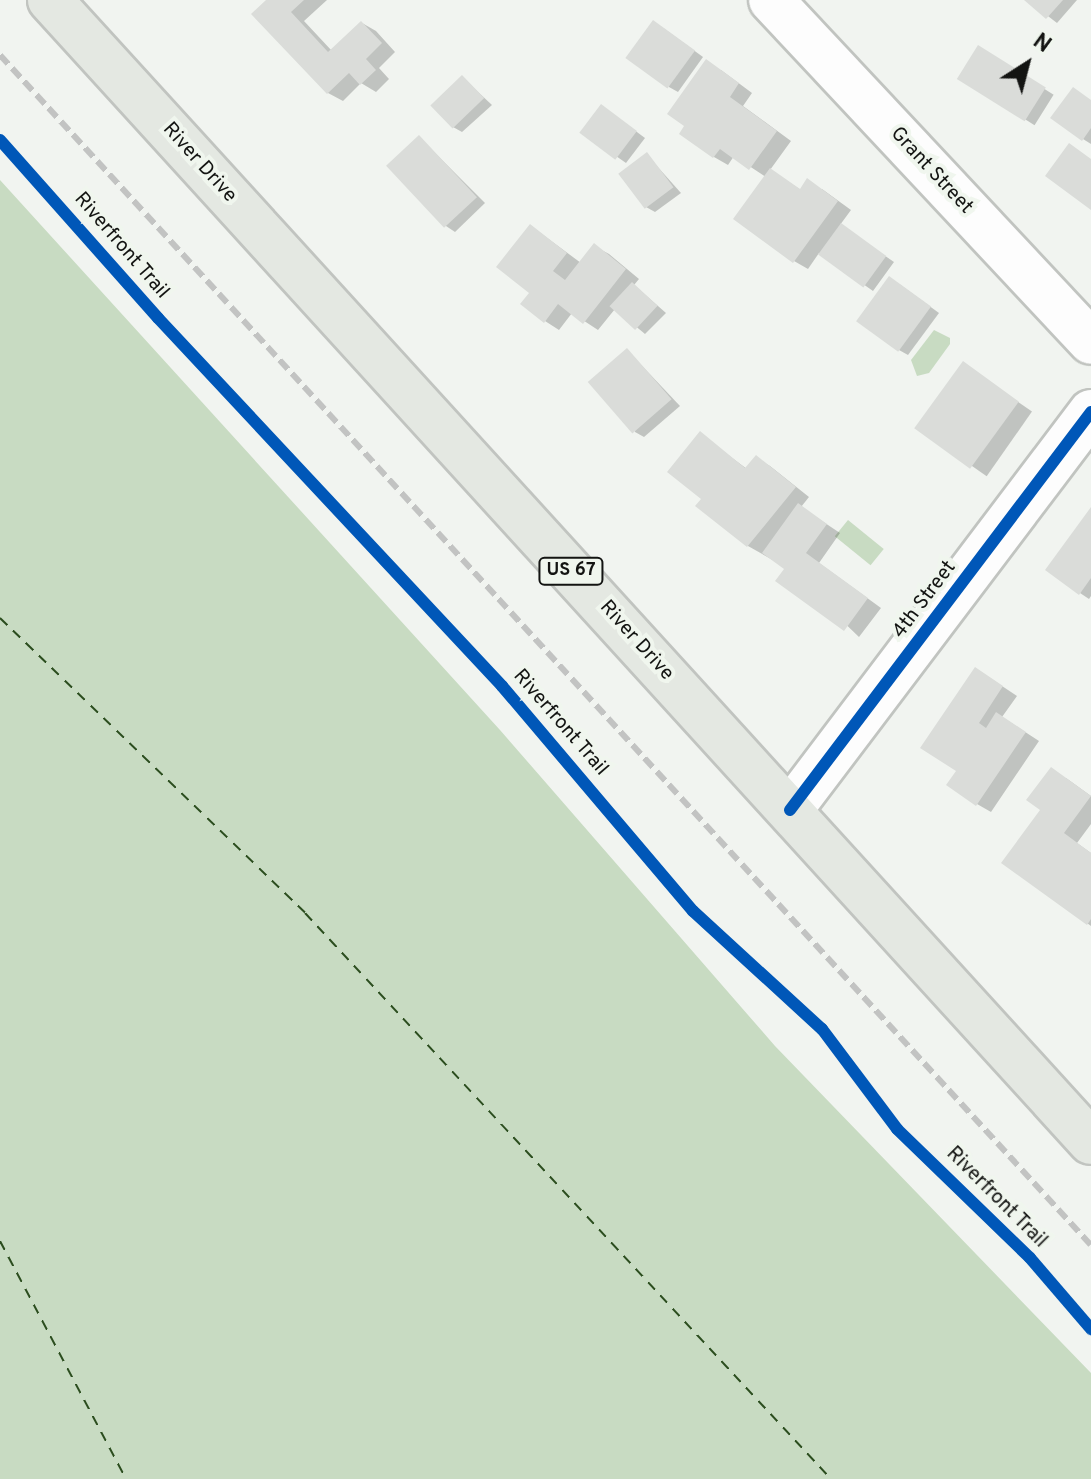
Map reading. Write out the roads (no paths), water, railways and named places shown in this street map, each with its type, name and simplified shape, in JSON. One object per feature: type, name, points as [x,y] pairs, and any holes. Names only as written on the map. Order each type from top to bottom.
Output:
[{"type":"main road","name":"River Drive","points":[[50,0],[1091,1142]]},
{"type":"street","name":"Grant Street","points":[[771,0],[1091,342]]},
{"type":"street","name":"4th Street","points":[[790,810],[1091,412]]},
{"type":"railway","points":[[0,55],[1091,1245]]}]
